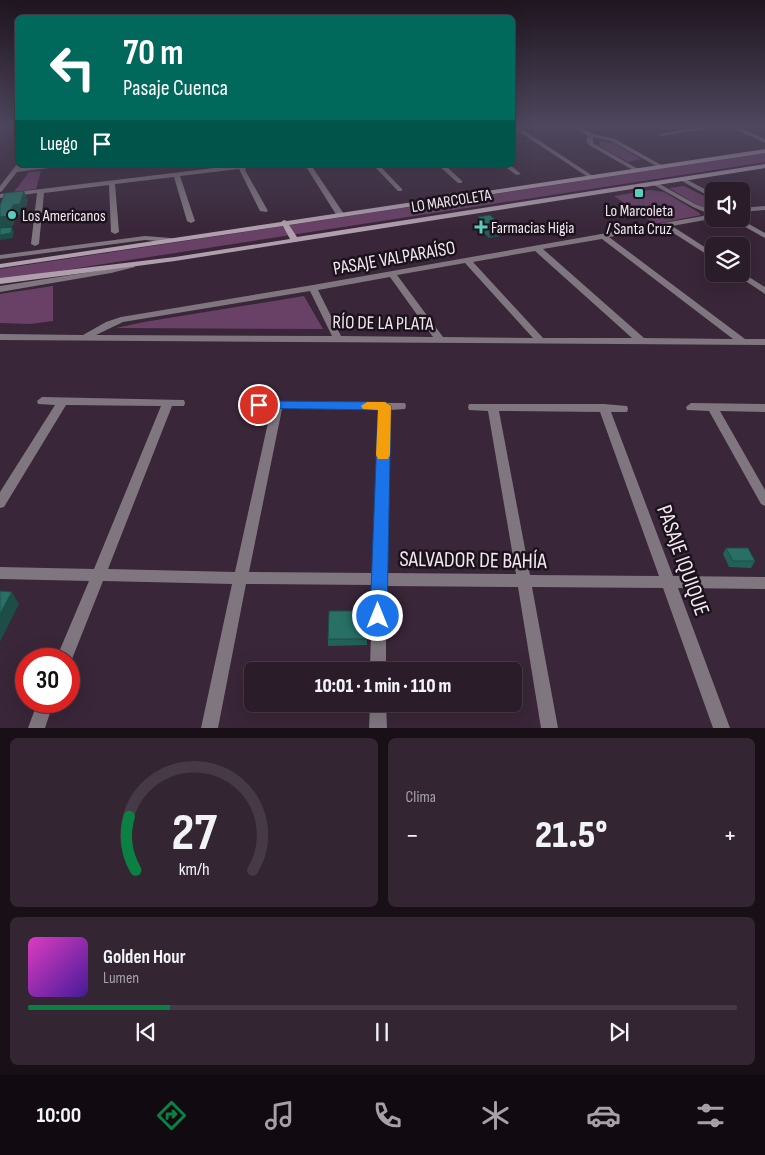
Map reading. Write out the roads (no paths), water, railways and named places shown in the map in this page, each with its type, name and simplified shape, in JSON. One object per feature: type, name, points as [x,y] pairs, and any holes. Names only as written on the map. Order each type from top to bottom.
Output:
[{"type":"main road","name":"LO MARCOLETA","points":[[0,266],[702,160]]},
{"type":"main road","name":"LO MARCOLETA","points":[[0,281],[175,259],[765,166]]},
{"type":"main road","points":[[284,222],[295,240]]},
{"type":"main road","points":[[171,240],[175,259]]},
{"type":"street","points":[[566,160],[590,176]]},
{"type":"street","points":[[618,160],[635,170]]},
{"type":"street","points":[[649,160],[660,166]]},
{"type":"street","points":[[0,190],[17,167]]},
{"type":"street","points":[[0,196],[236,167]]},
{"type":"street","points":[[244,167],[242,170],[264,211]]},
{"type":"street","points":[[309,167],[340,214]]},
{"type":"street","points":[[378,167],[400,190]]},
{"type":"street","points":[[443,167],[460,182]]},
{"type":"street","points":[[509,167],[518,174]]},
{"type":"street","points":[[177,174],[192,221]]},
{"type":"street","points":[[682,179],[705,192]]},
{"type":"street","points":[[112,182],[115,232]]},
{"type":"street","points":[[656,184],[705,211]]},
{"type":"street","points":[[35,244],[41,191]]},
{"type":"street","points":[[750,209],[765,208]]},
{"type":"street","name":"PASAJE VALPARAÍSO","points":[[84,337],[121,320],[313,288],[705,218]]},
{"type":"street","points":[[666,225],[705,251]]},
{"type":"street","points":[[749,227],[765,236]]},
{"type":"street","points":[[603,236],[743,342]]},
{"type":"street","name":"LO MARCOLETA","points":[[0,257],[145,238],[171,240]]},
{"type":"street","points":[[537,248],[641,341]]},
{"type":"street","points":[[467,260],[540,340]]},
{"type":"street","name":"LO MARCOLETA","points":[[0,289],[111,271],[142,262]]},
{"type":"street","points":[[392,274],[440,340]]},
{"type":"street","points":[[750,281],[765,291]]},
{"type":"street","points":[[313,288],[338,339]]},
{"type":"street","name":"RÍO DE LA PLATA","points":[[0,337],[765,342]]},
{"type":"street","points":[[42,401],[174,403],[69,648]]},
{"type":"street","points":[[0,503],[63,401]]},
{"type":"street","points":[[259,405],[402,406]]},
{"type":"street","points":[[209,728],[277,405]]},
{"type":"street","points":[[378,662],[378,579],[385,406]]},
{"type":"street","points":[[473,407],[623,408]]},
{"type":"street","points":[[493,407],[550,728]]},
{"type":"street","points":[[691,407],[765,408]]},
{"type":"street","points":[[712,407],[765,501]]},
{"type":"street","name":"PASAJE IQUIQUE","points":[[604,408],[722,728]]},
{"type":"street","name":"SALVADOR DE BAHÍA","points":[[0,573],[240,578],[765,583]]},
{"type":"street","points":[[378,712],[378,728]]},
{"type":"street","points":[[36,728],[42,713]]},
{"type":"place","name":"Lo Marcoleta / Santa Cruz","points":[[639,193]]},
{"type":"place","name":"Los Americanos","points":[[12,215]]},
{"type":"place","name":"Farmacias Higia","points":[[481,227]]}]
